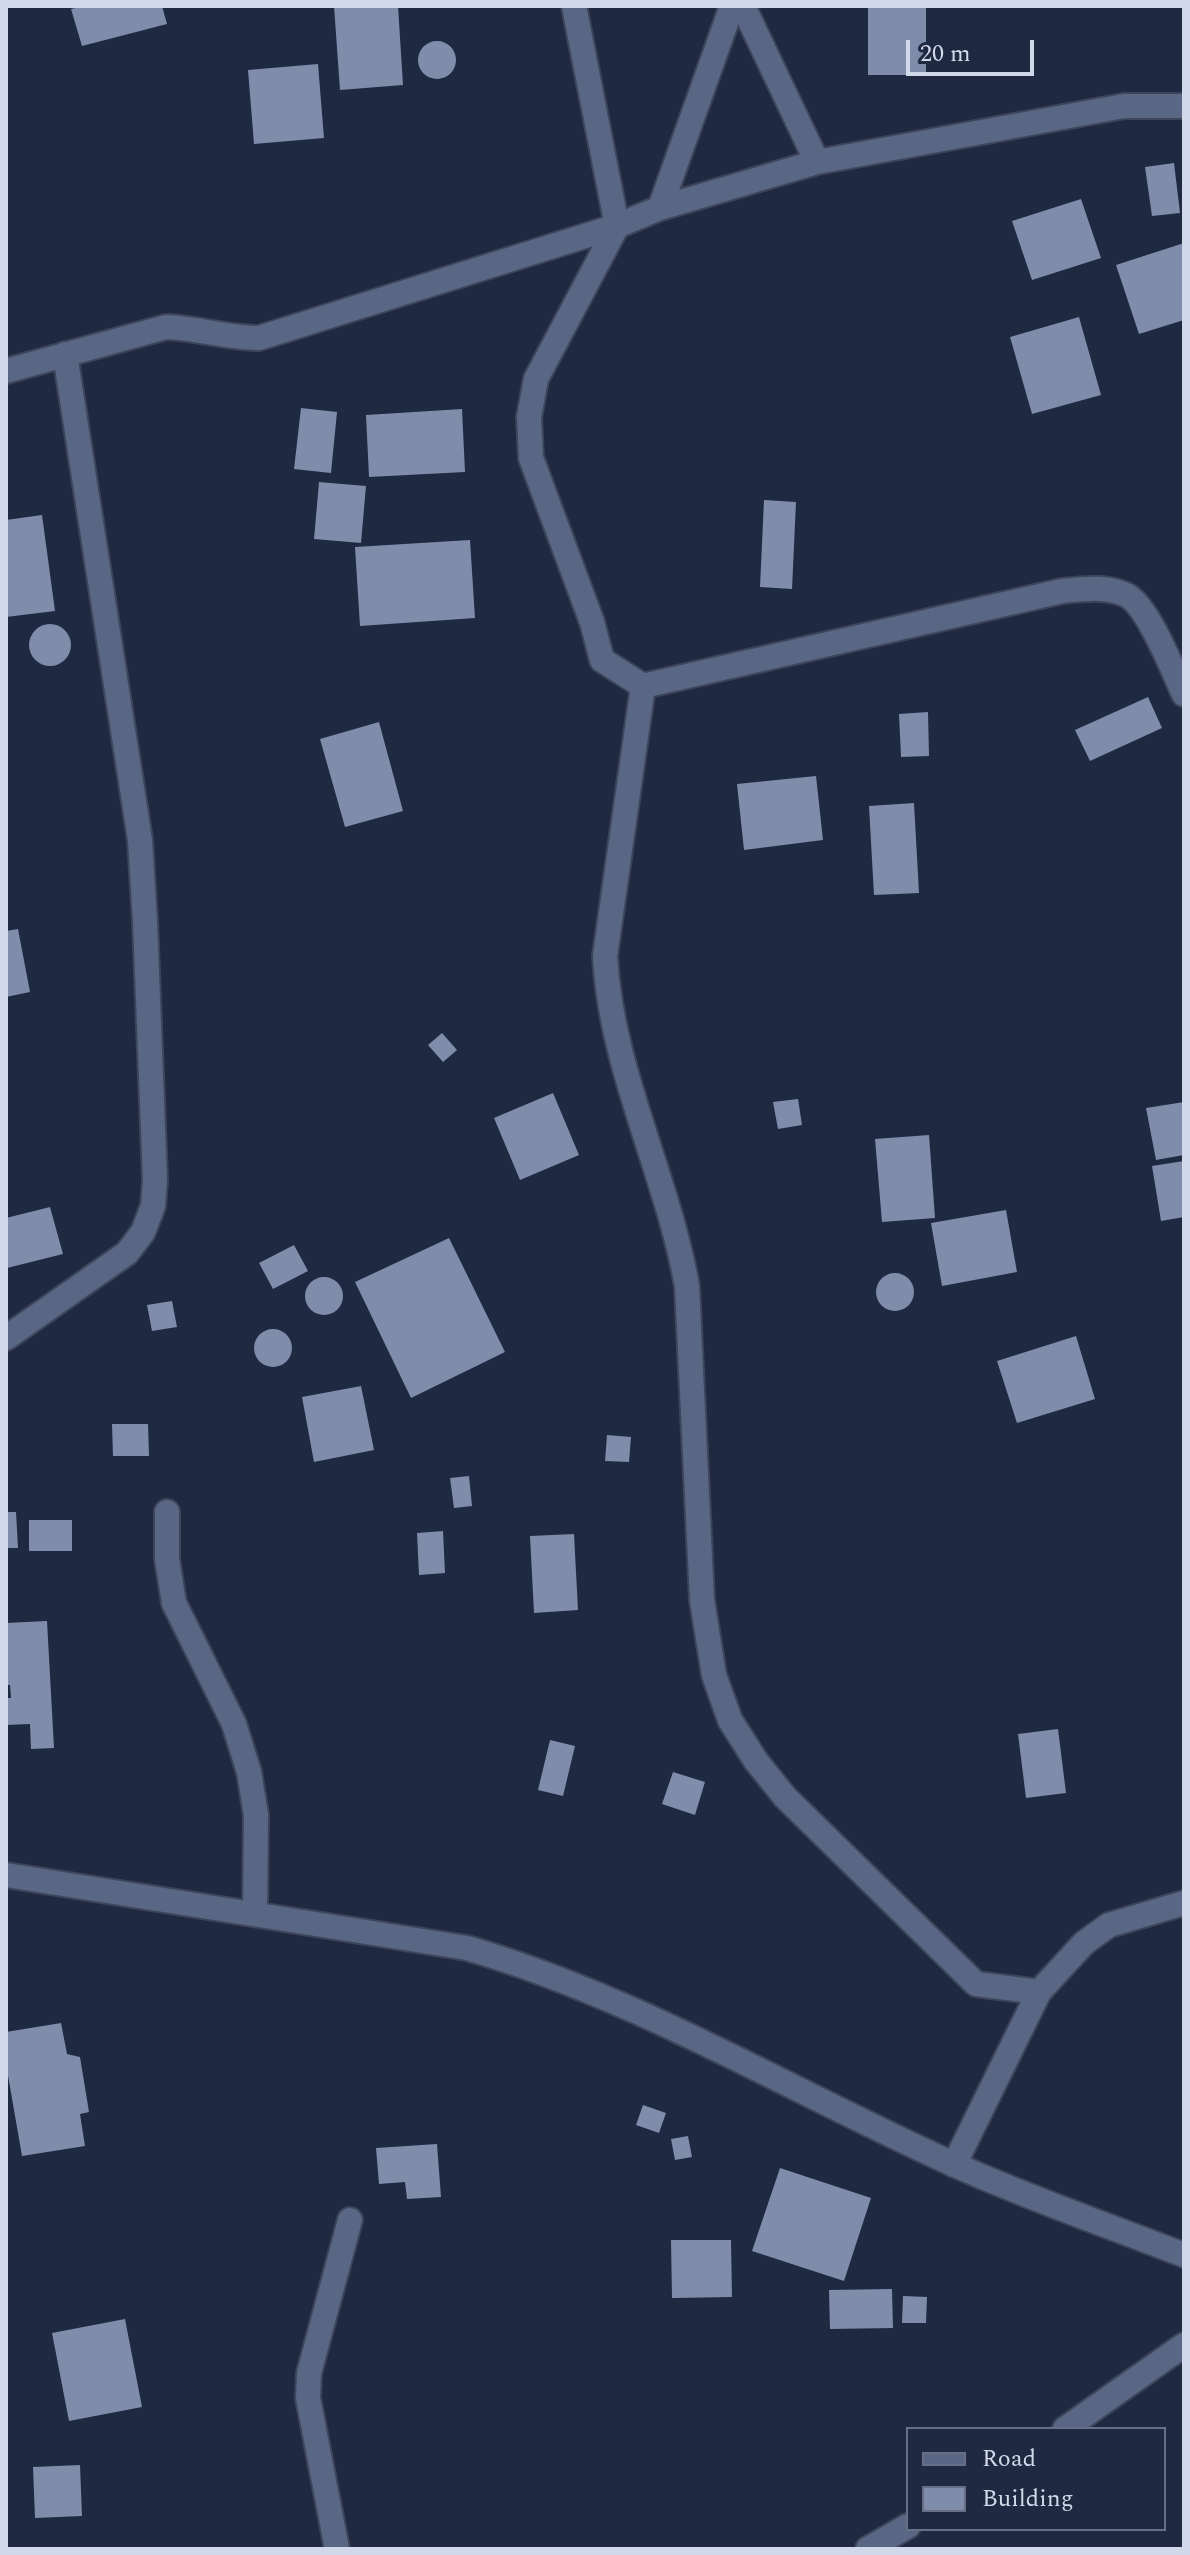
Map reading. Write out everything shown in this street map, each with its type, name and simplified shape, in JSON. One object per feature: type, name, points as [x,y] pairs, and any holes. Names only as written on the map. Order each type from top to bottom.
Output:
[{"type":"street","points":[[574,6],[617,226],[536,379],[529,417],[531,458],[592,622],[602,660],[643,686],[1062,591],[1102,588],[1128,595],[1148,618],[1184,694]]},
{"type":"street","points":[[660,208],[732,6]]},
{"type":"street","points":[[743,6],[817,162]]},
{"type":"street","points":[[6,371],[166,327],[193,327],[237,338],[259,338],[617,226],[660,208],[817,162],[1124,106],[1184,106]]},
{"type":"street","points":[[6,1338],[127,1253],[143,1232],[153,1206],[155,1180],[140,840],[65,354]]},
{"type":"street","points":[[643,686],[605,956],[607,991],[613,1029],[679,1242],[687,1286],[702,1600],[714,1675],[730,1720],[756,1761],[785,1797],[976,1984],[1039,1992]]},
{"type":"street","points":[[167,1512],[167,1559],[174,1603],[234,1724],[249,1772],[256,1815],[255,1914]]},
{"type":"street","points":[[6,1875],[467,1948],[518,1963],[601,1994],[954,2165],[1184,2255]]},
{"type":"street","points":[[954,2165],[1039,1992],[1084,1943],[1109,1925],[1184,1903]]},
{"type":"street","points":[[337,2549],[308,2398],[309,2373],[350,2220]]},
{"type":"street","points":[[1068,2427],[1184,2345]]},
{"type":"street","points":[[868,2549],[906,2527]]},
{"type":"building","points":[[84,6],[162,6],[167,24],[82,46],[71,9]]},
{"type":"building","points":[[334,6],[398,6],[403,85],[340,90]]},
{"type":"building","points":[[868,6],[926,6],[926,75],[868,75]]},
{"type":"building","points":[[437,41],[450,47],[456,60],[450,73],[437,79],[424,73],[418,60],[424,47]]},
{"type":"building","points":[[318,64],[324,138],[254,144],[248,70]]},
{"type":"building","points":[[1174,163],[1180,213],[1152,216],[1145,167]]},
{"type":"building","points":[[1081,199],[1101,258],[1032,280],[1012,221]]},
{"type":"building","points":[[1184,243],[1184,320],[1139,334],[1116,265]]},
{"type":"building","points":[[1079,317],[1101,395],[1032,414],[1010,337]]},
{"type":"building","points":[[301,408],[337,412],[331,473],[294,469]]},
{"type":"building","points":[[462,409],[465,472],[369,477],[366,415]]},
{"type":"building","points":[[319,482],[366,486],[361,543],[314,539]]},
{"type":"building","points":[[764,500],[796,502],[792,589],[760,587]]},
{"type":"building","points":[[42,515],[55,611],[6,617],[6,520]]},
{"type":"building","points":[[470,540],[475,618],[360,626],[355,547]]},
{"type":"building","points":[[50,624],[65,630],[71,645],[65,660],[50,666],[35,660],[29,645],[35,630]]},
{"type":"building","points":[[1148,697],[1162,728],[1090,761],[1075,730]]},
{"type":"building","points":[[928,712],[929,756],[901,757],[899,714]]},
{"type":"building","points":[[379,722],[403,811],[345,827],[320,739]]},
{"type":"building","points":[[816,776],[823,840],[744,850],[737,784]]},
{"type":"building","points":[[914,803],[919,893],[874,895],[869,806]]},
{"type":"building","points":[[18,929],[30,992],[6,997],[6,931]]},
{"type":"building","points":[[442,1033],[457,1050],[443,1062],[428,1045]]},
{"type":"building","points":[[553,1093],[579,1155],[520,1180],[494,1118]]},
{"type":"building","points":[[798,1099],[802,1125],[778,1129],[773,1102]]},
{"type":"building","points":[[1184,1102],[1184,1155],[1156,1160],[1146,1108]]},
{"type":"building","points":[[929,1135],[935,1218],[882,1222],[875,1139]]},
{"type":"building","points":[[1184,1161],[1184,1217],[1161,1221],[1152,1166]]},
{"type":"building","points":[[50,1207],[63,1254],[7,1268],[6,1218]]},
{"type":"building","points":[[1006,1210],[1017,1272],[942,1286],[931,1223]]},
{"type":"building","points":[[449,1238],[505,1352],[411,1398],[355,1282]]},
{"type":"building","points":[[294,1245],[308,1271],[273,1289],[259,1263]]},
{"type":"building","points":[[895,1273],[909,1278],[914,1292],[909,1306],[895,1311],[881,1306],[876,1292],[881,1278]]},
{"type":"building","points":[[324,1277],[337,1283],[343,1296],[337,1309],[324,1315],[311,1309],[305,1296],[311,1283]]},
{"type":"building","points":[[172,1301],[177,1327],[152,1331],[147,1305]]},
{"type":"building","points":[[273,1329],[286,1335],[292,1348],[286,1361],[273,1367],[260,1361],[254,1348],[260,1335]]},
{"type":"building","points":[[1076,1336],[1095,1399],[1017,1423],[997,1361]]},
{"type":"building","points":[[361,1386],[374,1450],[314,1462],[302,1397]]},
{"type":"building","points":[[112,1424],[148,1424],[149,1456],[113,1456]]},
{"type":"building","points":[[607,1435],[631,1437],[629,1462],[605,1461]]},
{"type":"building","points":[[469,1476],[472,1506],[454,1508],[450,1478]]},
{"type":"building","points":[[6,1512],[16,1512],[18,1548],[6,1548]]},
{"type":"building","points":[[29,1520],[72,1520],[72,1551],[29,1551]]},
{"type":"building","points":[[443,1531],[445,1573],[419,1575],[417,1533]]},
{"type":"building","points":[[574,1534],[578,1610],[534,1613],[530,1536]]},
{"type":"building","points":[[47,1621],[54,1748],[31,1749],[30,1724],[6,1725],[6,1698],[11,1698],[10,1685],[6,1685],[6,1623]]},
{"type":"building","points":[[1058,1729],[1066,1793],[1026,1798],[1018,1734]]},
{"type":"building","points":[[550,1740],[575,1746],[563,1796],[538,1790]]},
{"type":"building","points":[[673,1772],[705,1782],[695,1815],[662,1804]]},
{"type":"building","points":[[61,2023],[67,2054],[80,2057],[89,2112],[80,2114],[85,2146],[22,2156],[6,2064],[6,2032]]},
{"type":"building","points":[[643,2105],[666,2113],[659,2133],[636,2125]]},
{"type":"building","points":[[688,2136],[692,2157],[675,2160],[671,2139]]},
{"type":"building","points":[[437,2144],[441,2197],[407,2199],[405,2182],[379,2184],[376,2148]]},
{"type":"building","points":[[780,2168],[871,2198],[844,2281],[752,2251]]},
{"type":"building","points":[[671,2240],[731,2240],[732,2297],[672,2298]]},
{"type":"building","points":[[892,2289],[893,2328],[830,2329],[829,2290]]},
{"type":"building","points":[[903,2296],[927,2297],[926,2323],[902,2323]]},
{"type":"building","points":[[125,2319],[142,2407],[69,2421],[52,2333]]},
{"type":"building","points":[[80,2465],[82,2516],[35,2518],[33,2467]]}]
